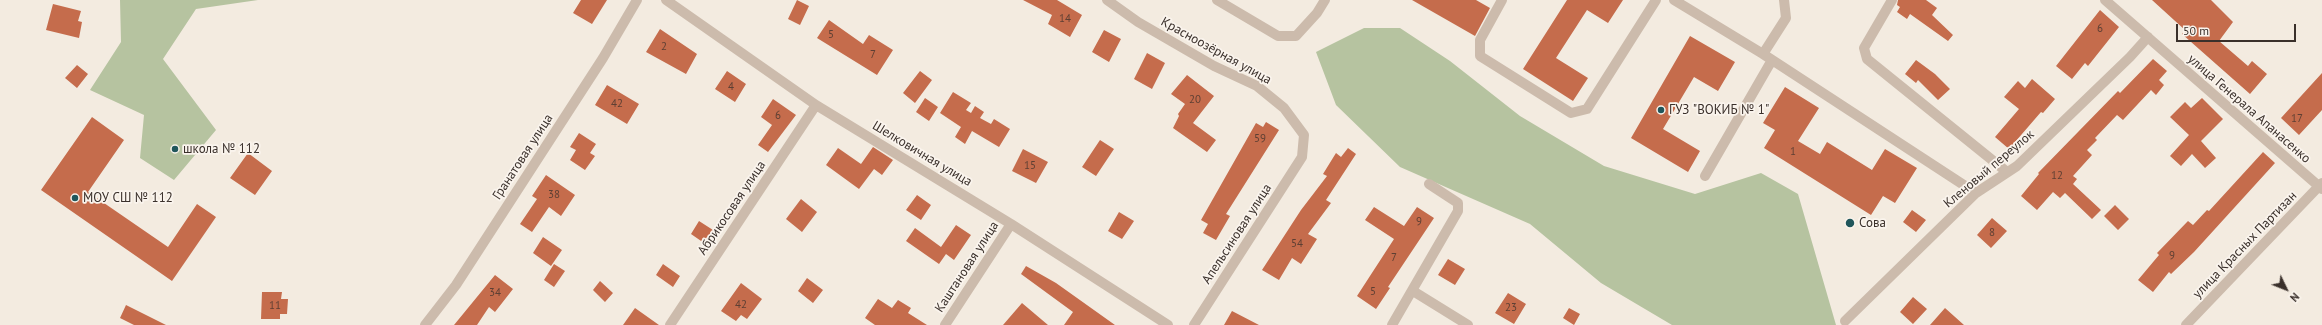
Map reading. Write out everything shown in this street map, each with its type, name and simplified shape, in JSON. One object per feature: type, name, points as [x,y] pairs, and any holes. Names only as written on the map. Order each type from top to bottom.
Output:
[{"type":"street","name":"Гранатовая улица","points":[[425,325],[456,285],[602,58],[637,0]]},
{"type":"street","name":"Шелковичная улица","points":[[666,0],[816,105],[1011,224],[1168,325]]},
{"type":"street","name":"Красноозёрная улица","points":[[1107,0],[1150,29],[1214,66],[1257,86],[1284,108],[1304,135],[1302,157]]},
{"type":"street","points":[[1217,0],[1278,36],[1296,36],[1317,13],[1325,0]]},
{"type":"street","points":[[1502,0],[1480,40],[1480,56],[1571,113],[1587,109],[1656,0]]},
{"type":"street","points":[[1674,0],[1772,60],[1976,193]]},
{"type":"street","points":[[1762,54],[1786,18],[1784,0]]},
{"type":"street","points":[[1892,0],[1864,48],[1867,58],[2007,172]]},
{"type":"street","name":"улица Генерала Апанасенко","points":[[2105,0],[2321,186]]},
{"type":"street","name":"Кленовый переулок","points":[[1846,321],[1976,193],[2017,166],[2130,57],[2148,37]]},
{"type":"street","points":[[1705,176],[1772,60]]},
{"type":"street","name":"Абрикосовая улица","points":[[670,325],[816,105]]},
{"type":"street","name":"Апельсиновая улица","points":[[1194,325],[1302,157]]},
{"type":"street","points":[[1392,325],[1458,211],[1458,203],[1429,184]]},
{"type":"street","name":"улица Красных Партизан","points":[[2186,325],[2321,186]]},
{"type":"street","name":"Каштановая улица","points":[[945,325],[1011,224]]},
{"type":"street","points":[[1413,291],[1468,325]]},
{"type":"green space","points":[[120,0],[258,0],[196,9],[163,59],[216,130],[174,180],[140,158],[144,115],[90,90],[121,42]]},
{"type":"green space","points":[[1364,28],[1400,28],[1450,61],[1520,116],[1604,166],[1695,194],[1761,173],[1798,194],[1836,325],[1672,325],[1601,283],[1530,224],[1400,167],[1336,105],[1316,52]]},
{"type":"building","points":[[581,0],[607,0],[592,24],[573,13]]},
{"type":"building","points":[[797,0],[809,6],[800,25],[788,19]]},
{"type":"building","points":[[1023,0],[1057,0],[1082,15],[1070,37],[1048,24],[1052,15]]},
{"type":"building","points":[[1412,0],[1476,0],[1490,8],[1475,36]]},
{"type":"building","points":[[1567,0],[1623,0],[1608,23],[1587,10],[1556,58],[1588,78],[1573,101],[1523,69]]},
{"type":"building","points":[[1898,0],[1926,0],[1937,8],[1932,15],[1953,35],[1948,41],[1910,14],[1907,19],[1897,12],[1900,7],[1897,5]]},
{"type":"building","points":[[2152,0],[2211,0],[2233,22],[2219,41],[2248,66],[2252,61],[2267,74],[2250,94],[2182,34],[2185,30]]},
{"type":"building","points":[[53,4],[81,11],[78,21],[82,22],[79,38],[46,30]]},
{"type":"building","points":[[2100,10],[2119,27],[2088,66],[2085,63],[2072,79],[2056,66]]},
{"type":"building","points":[[829,20],[863,44],[869,35],[893,50],[877,75],[817,38]]},
{"type":"building","points":[[660,29],[697,54],[686,74],[646,52]]},
{"type":"building","points":[[1104,30],[1121,39],[1109,62],[1092,52]]},
{"type":"building","name":"ГУЗ \"ВОКИБ № 1\"","points":[[1690,36],[1735,62],[1718,91],[1694,77],[1663,129],[1700,151],[1688,172],[1631,138]]},
{"type":"building","points":[[1147,53],[1165,63],[1152,89],[1134,79]]},
{"type":"building","points":[[2153,59],[2167,71],[2159,80],[2164,85],[2156,95],[2151,90],[2123,120],[2117,115],[2095,138],[2097,140],[2087,150],[2092,155],[2073,176],[2077,179],[2073,184],[2101,210],[2092,219],[2065,193],[2060,198],[2053,192],[2037,210],[2021,196],[2039,174],[2038,173],[2118,91],[2120,93]]},
{"type":"building","points":[[1916,60],[1935,74],[1950,89],[1938,100],[1918,80],[1916,83],[1905,74]]},
{"type":"building","points":[[77,65],[88,74],[77,88],[65,78]]},
{"type":"building","points":[[727,71],[746,84],[735,102],[715,89]]},
{"type":"building","points":[[920,71],[932,80],[915,103],[903,93]]},
{"type":"building","points":[[2322,73],[2322,110],[2299,135],[2281,118]]},
{"type":"building","points":[[1187,75],[1214,96],[1193,123],[1216,140],[1207,152],[1173,128],[1179,116],[1178,114],[1185,104],[1171,94]]},
{"type":"building","points":[[2032,79],[2055,99],[2043,113],[2041,112],[2009,149],[1995,137],[2019,109],[2004,97],[2018,81],[2025,88]]},
{"type":"building","points":[[607,85],[639,104],[627,124],[595,105]]},
{"type":"building","points":[[1785,87],[1819,108],[1798,141],[1820,154],[1827,142],[1872,170],[1885,149],[1917,168],[1895,203],[1883,196],[1871,215],[1764,148],[1775,130],[1763,123]]},
{"type":"building","points":[[953,92],[971,103],[966,110],[971,113],[975,106],[984,112],[980,118],[991,124],[994,119],[1010,129],[999,147],[972,131],[965,144],[955,137],[961,127],[940,113]]},
{"type":"building","points":[[925,98],[938,107],[929,121],[916,112]]},
{"type":"building","points":[[2202,98],[2223,119],[2201,141],[2216,158],[2205,168],[2192,154],[2181,166],[2170,156],[2189,135],[2170,117],[2185,102],[2191,108]]},
{"type":"building","points":[[773,99],[796,115],[768,152],[758,145],[772,125],[761,117]]},
{"type":"building","name":"МОУ СШ № 112","points":[[92,117],[124,140],[88,192],[168,247],[197,204],[216,217],[172,281],[41,190]]},
{"type":"building","points":[[1266,122],[1279,130],[1226,214],[1230,216],[1216,240],[1203,233],[1208,224],[1201,220],[1256,123],[1263,127]]},
{"type":"building","points":[[579,133],[596,144],[590,153],[595,156],[585,170],[570,160],[576,150],[570,147]]},
{"type":"building","points":[[1100,140],[1114,149],[1096,176],[1082,167]]},
{"type":"building","points":[[873,147],[893,160],[882,175],[874,169],[859,189],[826,165],[838,148],[861,164]]},
{"type":"building","points":[[1348,148],[1356,154],[1326,200],[1331,203],[1308,234],[1317,239],[1301,264],[1292,258],[1279,280],[1262,270],[1301,210],[1327,176],[1323,174],[1336,153],[1341,157]]},
{"type":"building","points":[[1023,149],[1048,162],[1036,183],[1012,171]]},
{"type":"building","points":[[2263,152],[2275,163],[2194,252],[2171,274],[2169,272],[2153,292],[2138,280],[2159,255],[2157,253],[2188,221],[2193,225],[2207,210],[2209,211]]},
{"type":"building","points":[[248,153],[272,171],[255,195],[230,178]]},
{"type":"building","points":[[546,175],[575,195],[561,216],[549,207],[532,232],[520,224],[537,199],[532,196]]},
{"type":"building","points":[[917,195],[931,205],[921,220],[906,210]]},
{"type":"building","points":[[801,199],[817,212],[802,232],[786,219]]},
{"type":"building","points":[[2115,205],[2129,219],[2118,230],[2104,216]]},
{"type":"building","points":[[1374,207],[1404,226],[1417,207],[1434,218],[1388,287],[1390,288],[1376,309],[1357,296],[1394,239],[1365,220]]},
{"type":"building","points":[[1912,210],[1926,220],[1916,232],[1903,222]]},
{"type":"building","points":[[1119,212],[1134,221],[1122,239],[1108,231]]},
{"type":"building","points":[[1992,218],[2007,231],[1991,248],[1977,235]]},
{"type":"building","points":[[699,221],[713,230],[704,243],[691,234]]},
{"type":"building","points":[[956,225],[971,235],[954,260],[946,254],[939,264],[906,241],[915,228],[941,247]]},
{"type":"building","points":[[543,237],[562,250],[551,266],[533,253]]},
{"type":"building","points":[[1448,259],[1465,269],[1455,285],[1438,275]]},
{"type":"building","points":[[554,264],[565,271],[554,287],[544,280]]},
{"type":"building","points":[[663,264],[680,276],[673,287],[656,275]]},
{"type":"building","points":[[1026,266],[1056,283],[1115,325],[1064,325],[1073,312],[1021,274]]},
{"type":"building","points":[[495,275],[513,289],[495,312],[489,307],[477,325],[454,325]]},
{"type":"building","points":[[807,278],[823,290],[813,303],[798,291]]},
{"type":"building","points":[[600,281],[613,293],[605,302],[593,290]]},
{"type":"building","points":[[741,283],[762,299],[747,319],[741,315],[736,321],[721,311]]},
{"type":"building","points":[[262,292],[282,292],[281,299],[288,299],[287,314],[280,314],[280,319],[261,319]]},
{"type":"building","points":[[1508,293],[1526,304],[1514,324],[1495,313]]},
{"type":"building","points":[[1913,297],[1927,309],[1913,324],[1900,312]]},
{"type":"building","points":[[878,299],[892,308],[898,300],[911,308],[908,313],[927,325],[875,325],[865,318]]},
{"type":"building","points":[[1022,303],[1048,325],[1003,325]]},
{"type":"building","points":[[126,305],[166,325],[134,325],[120,318]]},
{"type":"building","points":[[635,308],[659,325],[623,325]]},
{"type":"building","points":[[1569,308],[1580,314],[1574,325],[1563,318]]},
{"type":"building","points":[[1945,308],[1964,325],[1930,325]]},
{"type":"building","points":[[1232,311],[1259,325],[1224,325]]},
{"type":"place","name":"ГУЗ \"ВОКИБ № 1\"","points":[[1661,110]]},
{"type":"place","name":"школа № 112","points":[[175,149]]},
{"type":"place","name":"МОУ СШ № 112","points":[[75,198]]},
{"type":"place","name":"Сова","points":[[1850,223]]}]
